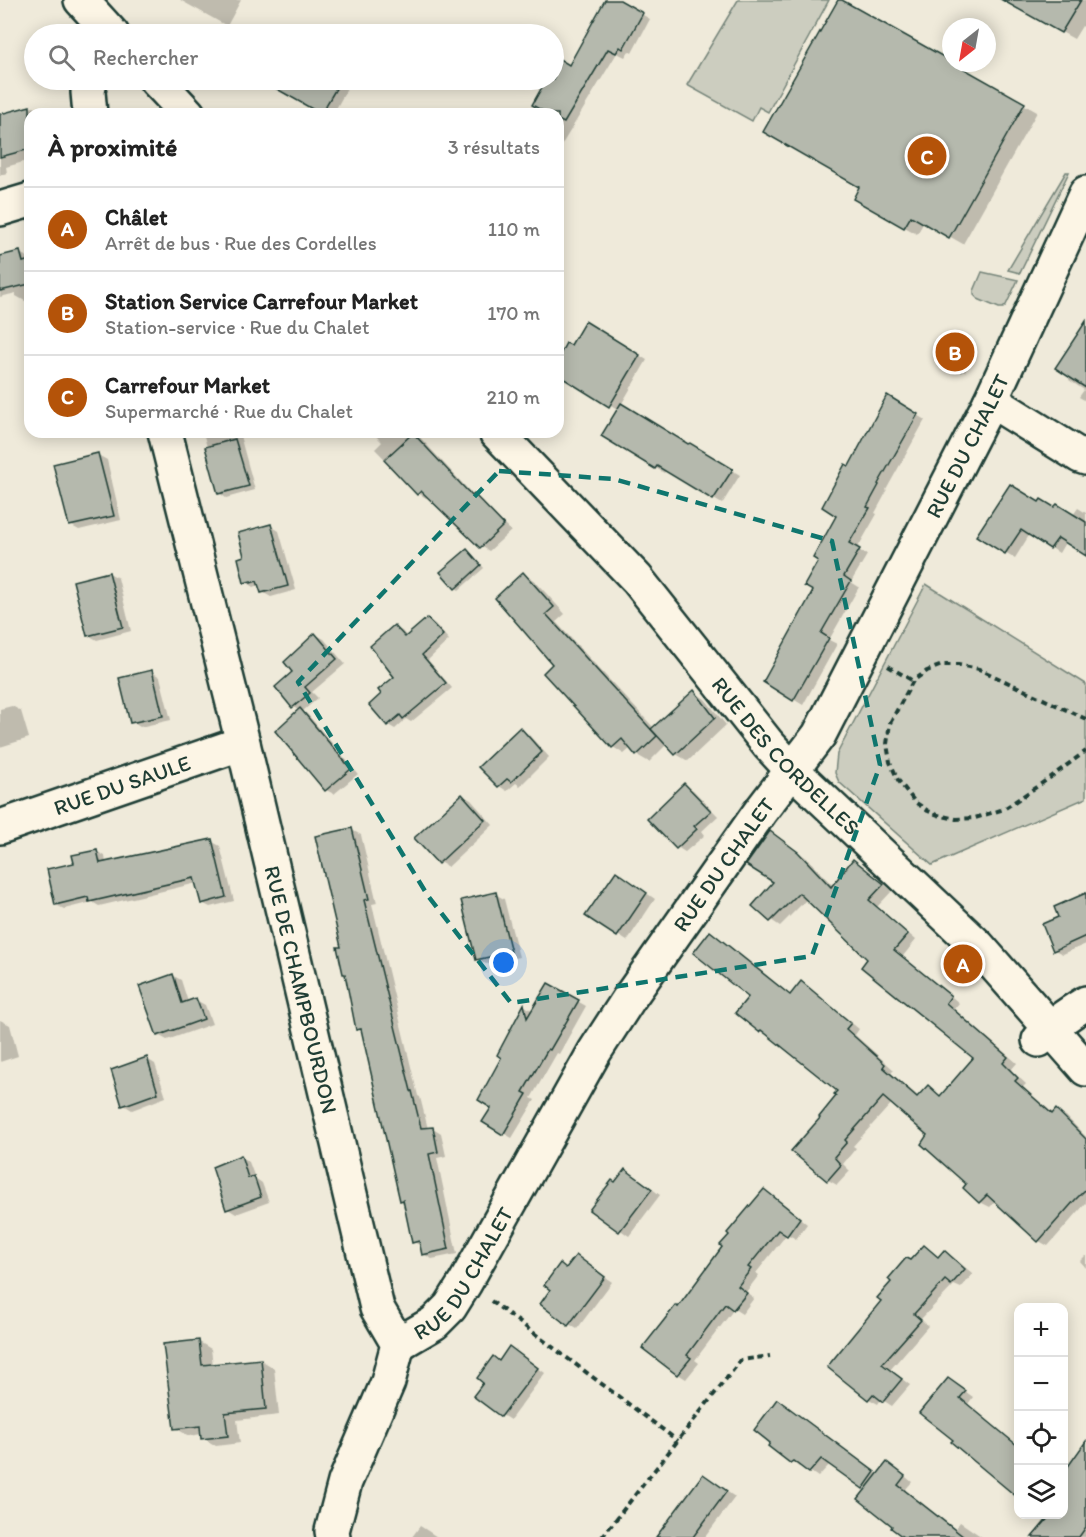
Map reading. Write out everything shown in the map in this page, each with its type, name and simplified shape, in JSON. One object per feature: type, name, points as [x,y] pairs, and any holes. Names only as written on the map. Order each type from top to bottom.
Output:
[{"type":"street","points":[[81,0],[103,24]]},
{"type":"street","points":[[88,90],[89,108]]},
{"type":"street","points":[[165,90],[182,108]]},
{"type":"street","name":"RUE DU CHALET","points":[[398,1344],[434,1323],[450,1307],[595,1051],[630,997],[760,812],[819,735],[990,402],[1086,193]]},
{"type":"street","points":[[0,209],[24,202]]},
{"type":"street","points":[[990,402],[1086,458]]},
{"type":"street","name":"RUE DE CHAMPBOURDON","points":[[167,438],[243,743],[377,1308],[398,1344]]},
{"type":"street","name":"RUE DES CORDELLES","points":[[502,438],[637,579],[768,744],[792,770],[978,946],[1045,1034],[1086,1069]]},
{"type":"street","name":"RUE DU SAULE","points":[[0,827],[243,743]]},
{"type":"street","points":[[1045,1034],[1062,1018],[1086,1003]]},
{"type":"street","points":[[333,1537],[332,1530],[345,1482],[388,1382],[398,1344]]},
{"type":"path","points":[[886,665],[913,681]]},
{"type":"path","points":[[1086,719],[979,669],[942,665],[927,670],[913,681],[890,723],[887,744],[890,762],[898,780],[915,802],[928,811],[956,819],[975,818],[1004,809],[1086,751]]},
{"type":"path","points":[[483,1295],[678,1441]]},
{"type":"path","points":[[602,1537],[741,1360],[770,1356]]},
{"type":"highlighted area","points":[[499,471],[614,479],[832,541],[880,765],[812,956],[511,1003],[428,896],[298,682]]},
{"type":"shaded area","points":[[738,0],[829,0],[768,112],[759,107],[752,121],[687,85]]},
{"type":"shaded area","points":[[1066,172],[1069,172],[1020,273],[1008,270]]},
{"type":"shaded area","points":[[982,272],[1018,280],[1003,308],[978,299],[974,295]]},
{"type":"shaded area","points":[[926,584],[1086,684],[1086,798],[932,865],[839,782],[835,773],[837,754]]},
{"type":"building","points":[[605,0],[620,0],[643,13],[623,49],[620,47],[616,53],[608,49],[564,123],[564,108],[537,108],[532,105],[540,90],[564,90],[564,62],[569,65]]},
{"type":"building","points":[[838,0],[842,0],[942,56],[942,72],[970,72],[1025,103],[949,238],[911,216],[904,228],[853,199],[859,187],[763,132]]},
{"type":"building","points":[[1002,0],[1081,0],[1061,33]]},
{"type":"building","points":[[279,90],[335,90],[325,108],[310,108]]},
{"type":"building","points":[[30,106],[30,108],[24,108],[24,151],[0,157],[0,114]]},
{"type":"building","points":[[20,251],[24,262],[24,285],[0,291],[0,256]]},
{"type":"building","points":[[585,321],[640,355],[609,407],[564,379],[564,347],[566,343],[571,345]]},
{"type":"building","points":[[1086,321],[1086,388],[1055,368]]},
{"type":"building","points":[[946,335],[972,348],[961,371],[935,357]]},
{"type":"building","points":[[887,395],[918,414],[878,484],[867,507],[870,508],[849,543],[860,549],[844,576],[851,581],[821,633],[829,638],[793,701],[763,682],[813,591],[804,586],[818,561],[813,558],[836,516],[822,507],[845,464],[849,466]]},
{"type":"building","points":[[621,403],[733,469],[713,500],[657,466],[655,469],[601,436]]},
{"type":"building","points":[[408,438],[418,438],[472,496],[474,494],[504,525],[480,548],[421,491],[417,495],[384,460]]},
{"type":"building","points":[[235,439],[249,486],[218,494],[205,447]]},
{"type":"building","points":[[98,453],[114,516],[69,526],[53,464]]},
{"type":"building","points":[[1010,484],[1039,502],[1041,499],[1054,507],[1057,504],[1086,522],[1086,556],[1058,538],[1050,549],[1021,530],[1005,554],[976,536]]},
{"type":"building","points":[[271,524],[288,586],[261,593],[257,581],[244,583],[238,558],[244,556],[238,533]]},
{"type":"building","points":[[467,549],[481,565],[455,589],[440,572]]},
{"type":"building","points":[[109,572],[123,627],[87,636],[73,581]]},
{"type":"building","points":[[523,572],[554,607],[546,614],[657,736],[636,756],[622,739],[612,748],[543,673],[552,664],[495,598]]},
{"type":"building","points":[[427,618],[443,635],[422,655],[446,683],[403,719],[400,715],[387,726],[369,705],[381,694],[378,690],[394,677],[370,646],[394,625],[405,637]]},
{"type":"building","points":[[315,633],[337,659],[305,687],[310,693],[292,708],[275,687],[292,672],[284,662]]},
{"type":"building","points":[[152,670],[163,716],[130,723],[119,678]]},
{"type":"building","points":[[694,690],[715,718],[675,755],[651,729]]},
{"type":"building","points":[[300,708],[351,769],[325,791],[275,731]]},
{"type":"building","points":[[520,727],[542,752],[511,782],[507,779],[498,787],[478,767]]},
{"type":"building","points":[[684,783],[711,811],[694,826],[697,829],[676,849],[647,819]]},
{"type":"building","points":[[462,794],[485,820],[438,864],[414,838]]},
{"type":"building","points":[[352,828],[369,899],[364,900],[411,1091],[421,1128],[433,1127],[438,1152],[429,1154],[449,1249],[422,1255],[419,1241],[412,1243],[403,1200],[400,1201],[361,1029],[356,1030],[337,947],[341,947],[315,836]]},
{"type":"building","points":[[770,831],[798,852],[831,887],[853,859],[884,884],[869,900],[908,934],[894,950],[951,996],[946,1003],[1008,1057],[1003,1063],[1018,1078],[1015,1081],[1052,1114],[1056,1109],[1086,1139],[1086,1189],[1038,1242],[987,1195],[979,1203],[963,1188],[966,1184],[921,1144],[927,1135],[883,1097],[845,1140],[847,1142],[834,1157],[841,1165],[827,1181],[791,1151],[820,1118],[836,1096],[834,1094],[837,1091],[761,1030],[759,1032],[735,1013],[748,997],[693,953],[710,931],[790,995],[801,981],[851,1023],[846,1029],[885,1064],[883,1067],[917,1097],[928,1085],[940,1096],[973,1058],[861,967],[867,959],[799,893],[770,922],[752,906],[773,882],[746,865]]},
{"type":"building","points":[[212,839],[226,897],[201,904],[194,878],[89,902],[88,897],[55,905],[47,869],[74,863],[72,855],[97,850],[100,863]]},
{"type":"building","points":[[616,871],[647,893],[617,937],[585,916]]},
{"type":"building","points":[[496,892],[511,952],[476,960],[461,900]]},
{"type":"building","points":[[1086,893],[1086,936],[1053,951],[1042,924],[1058,917],[1054,907]]},
{"type":"building","points":[[173,974],[182,1003],[196,998],[204,1019],[157,1036],[139,986]]},
{"type":"building","points":[[548,983],[579,1000],[523,1092],[527,1094],[503,1135],[482,1122],[491,1108],[478,1100],[501,1058],[497,1055],[524,1004],[527,1018]]},
{"type":"building","points":[[147,1057],[158,1093],[122,1106],[111,1070]]},
{"type":"building","points":[[241,1155],[248,1178],[254,1176],[261,1197],[226,1210],[212,1167]]},
{"type":"building","points":[[625,1169],[652,1189],[619,1232],[589,1210],[612,1180],[615,1182]]},
{"type":"building","points":[[764,1189],[800,1218],[787,1236],[778,1230],[748,1267],[751,1269],[738,1286],[747,1293],[733,1310],[725,1304],[687,1355],[691,1358],[677,1375],[642,1348],[676,1305],[678,1307],[722,1247],[720,1245],[729,1235],[727,1233]]},
{"type":"building","points":[[924,1245],[938,1257],[944,1250],[965,1269],[951,1285],[945,1280],[914,1314],[921,1320],[882,1364],[902,1379],[883,1402],[873,1394],[868,1400],[827,1367],[881,1301],[877,1298],[891,1282],[888,1279],[906,1258],[910,1260]]},
{"type":"building","points":[[576,1255],[605,1277],[568,1326],[540,1304],[550,1290],[544,1285],[560,1263],[566,1268]]},
{"type":"building","points":[[199,1340],[202,1365],[261,1359],[266,1409],[225,1413],[228,1436],[201,1439],[200,1426],[174,1429],[163,1344]]},
{"type":"building","points":[[509,1346],[538,1368],[501,1417],[473,1396],[483,1383],[477,1378],[493,1356],[499,1361]]},
{"type":"building","points":[[948,1378],[966,1391],[960,1398],[1014,1443],[1014,1495],[951,1442],[953,1440],[919,1413]]},
{"type":"building","points":[[777,1399],[875,1472],[863,1489],[821,1459],[809,1473],[793,1461],[790,1463],[768,1446],[770,1443],[754,1430]]},
{"type":"building","points":[[1086,1441],[1086,1527],[1079,1537],[1032,1537],[1048,1519],[1068,1519],[1068,1466]]},
{"type":"building","points":[[887,1462],[905,1476],[898,1485],[964,1537],[903,1537],[858,1499]]},
{"type":"building","points":[[703,1474],[727,1491],[693,1537],[656,1537]]},
{"type":"place","name":"Carrefour Market","points":[[927,156]]},
{"type":"place","name":"Station Service Carrefour Market","points":[[955,352]]},
{"type":"place","name":"Châlet","points":[[963,964]]}]
